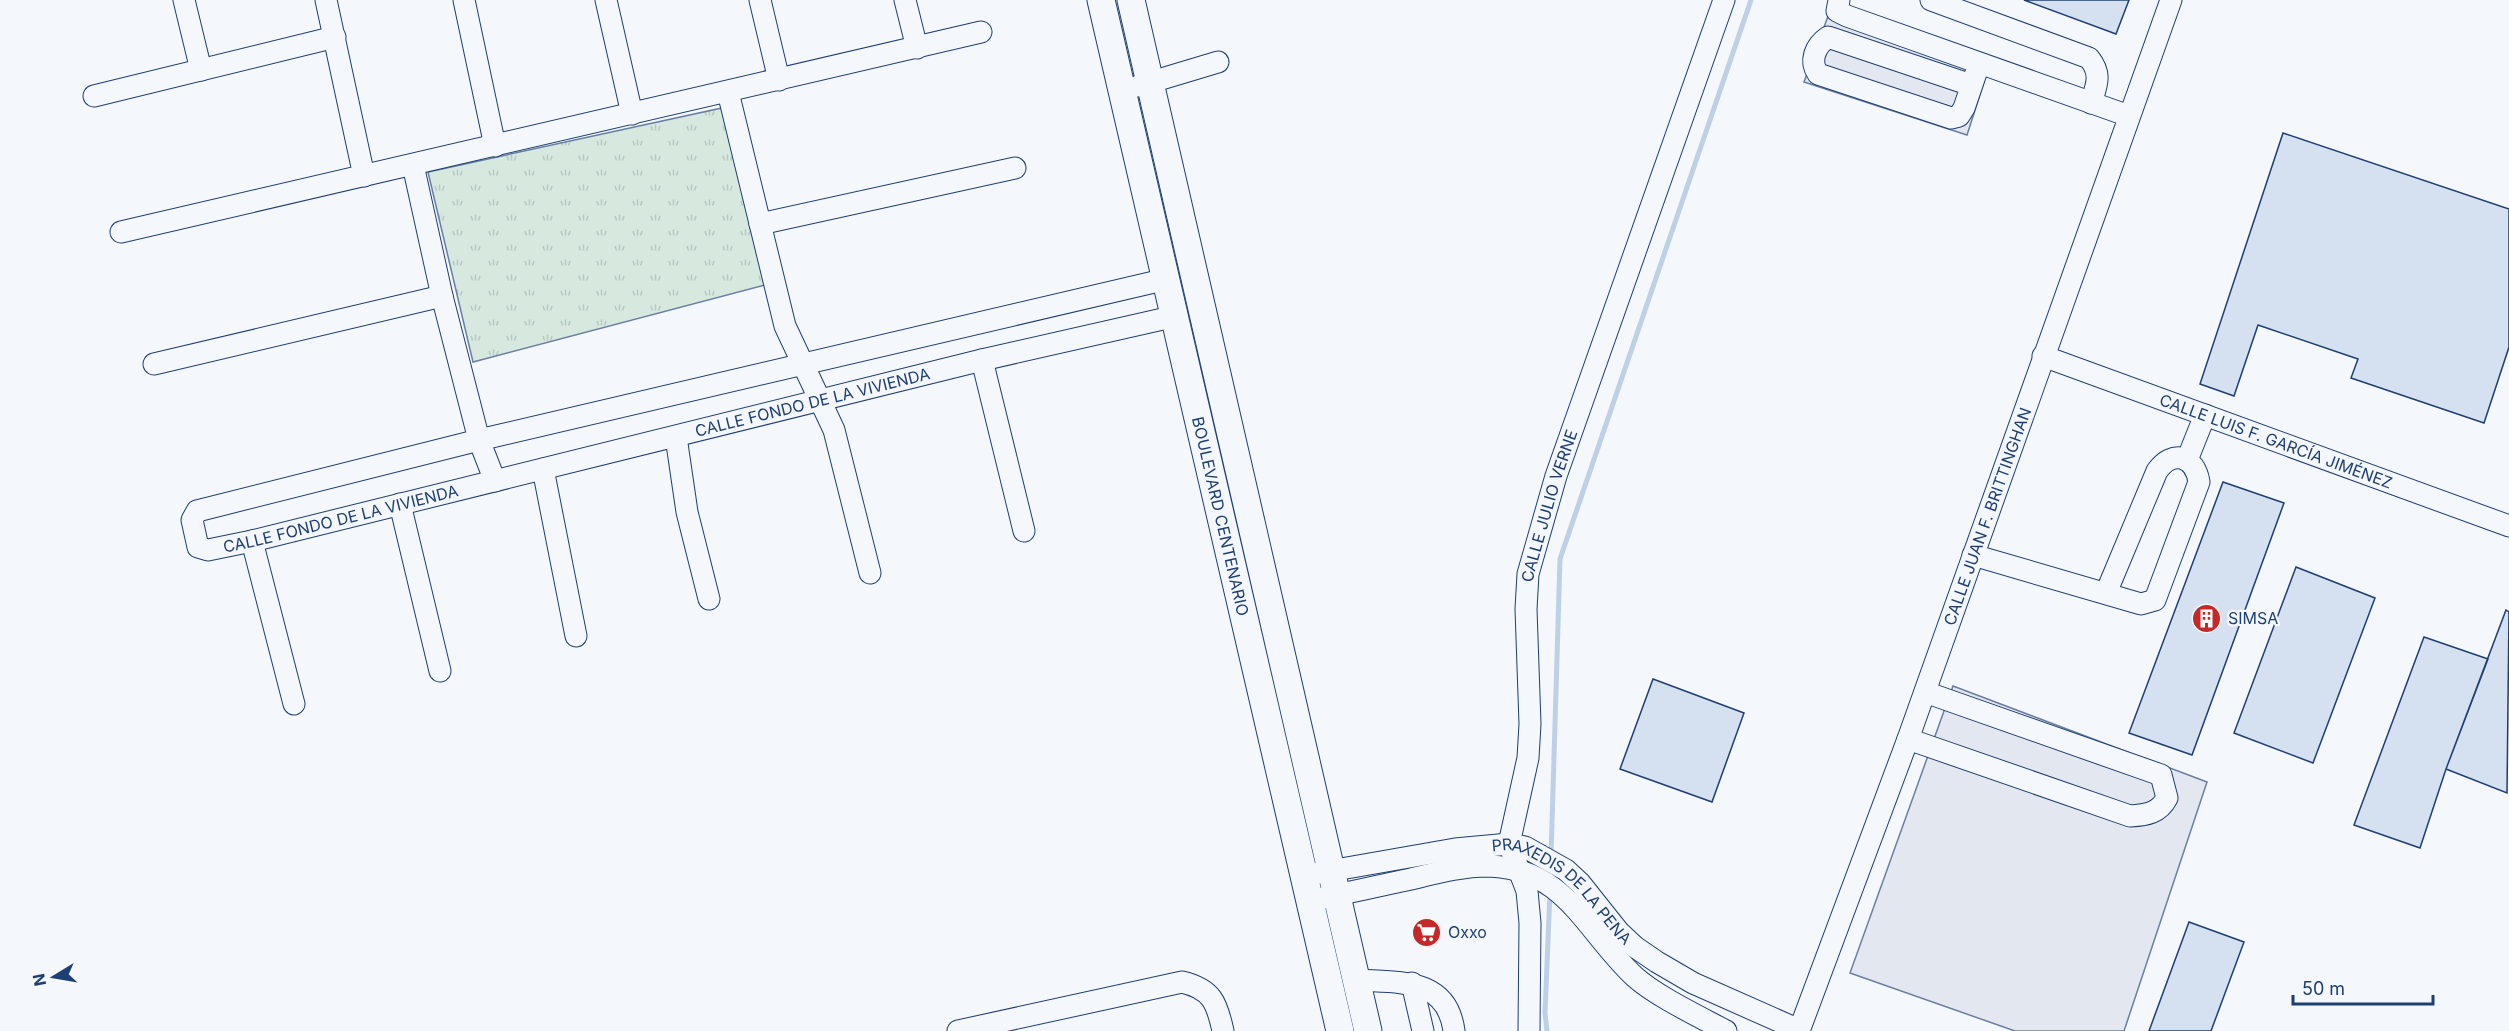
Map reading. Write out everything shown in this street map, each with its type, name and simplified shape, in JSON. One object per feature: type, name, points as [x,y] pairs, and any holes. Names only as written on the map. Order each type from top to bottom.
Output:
[{"type":"main road","name":"BOULEVARD CENTENARIO","points":[[1101,0],[1340,1031]]},
{"type":"main road","name":"BOULEVARD CENTENARIO","points":[[1131,0],[1368,1031]]},
{"type":"main road","points":[[1167,279],[1179,285],[1185,294],[1210,396],[1227,411]]},
{"type":"main road","points":[[1218,504],[1247,498]]},
{"type":"street","points":[[184,0],[201,70]]},
{"type":"street","points":[[326,0],[364,176]]},
{"type":"street","points":[[464,0],[495,146]]},
{"type":"street","points":[[606,0],[632,114]]},
{"type":"street","points":[[760,0],[779,80]]},
{"type":"street","points":[[905,0],[917,48]]},
{"type":"street","name":"CALLE JULIO VERNE","points":[[1509,844],[1528,758],[1530,724],[1526,609],[1528,574],[1535,544],[1556,476],[1724,0]]},
{"type":"street","points":[[1839,0],[1837,11],[1846,16],[2129,116]]},
{"type":"street","points":[[1931,0],[2089,58],[2097,68],[2098,78],[2091,103]]},
{"type":"street","name":"CALLE JUAN F. BRITTINGHAN","points":[[1799,1030],[1925,692],[2171,0]]},
{"type":"street","points":[[121,232],[981,32]]},
{"type":"street","points":[[94,96],[335,37]]},
{"type":"street","points":[[1971,86],[1828,37],[1820,43],[1813,59],[1813,68],[1818,74],[1951,118],[1959,116],[1964,108],[1979,64]]},
{"type":"street","points":[[1122,90],[1218,62]]},
{"type":"street","points":[[728,92],[785,326],[834,430],[870,573]]},
{"type":"street","points":[[412,165],[442,296],[479,440],[495,481]]},
{"type":"street","points":[[760,224],[1015,168]]},
{"type":"street","name":"CALLE FONDO DE LA VIVIENDA","points":[[1167,279],[479,440],[197,511],[192,520],[198,547],[208,550],[252,541],[982,360],[1176,316]]},
{"type":"street","points":[[154,364],[442,296]]},
{"type":"street","name":"CALLE LUIS F. GARCÍA JIMÉNEZ","points":[[2043,356],[2509,526]]},
{"type":"street","points":[[982,360],[1024,531]]},
{"type":"street","points":[[2187,460],[2205,415]]},
{"type":"street","points":[[676,437],[687,512],[710,599]]},
{"type":"street","points":[[1974,555],[2106,594],[2141,604],[2149,604],[2155,600],[2199,482],[2197,471],[2187,460],[2174,458],[2163,462],[2157,471],[2106,594]]},
{"type":"street","points":[[543,469],[576,636]]},
{"type":"street","points":[[400,504],[440,671]]},
{"type":"street","points":[[252,541],[294,704]]},
{"type":"street","points":[[1908,739],[2130,816],[2146,815],[2162,808],[2167,798],[2161,775],[1925,692]]},
{"type":"street","points":[[1509,844],[1528,874],[1529,1031]]},
{"type":"street","name":"PRAXEDIS DE LA PENA","points":[[1333,883],[1455,849],[1509,844],[1536,852],[1566,870],[1580,883],[1619,932],[1635,947],[1657,962],[1694,982],[1799,1030]]},
{"type":"street","name":"PRAXEDIS DE LA PENA","points":[[1306,888],[1488,866],[1528,874],[1571,902],[1606,947],[1637,979],[1726,1031]]},
{"type":"street","points":[[1356,980],[1412,983],[1431,990],[1449,1008],[1453,1027]]},
{"type":"street","points":[[958,1031],[1182,982],[1198,986],[1212,997],[1223,1031]]},
{"type":"street","points":[[1412,983],[1423,1031]]},
{"type":"green space","points":[[722,108],[765,285],[473,362],[428,172]]},
{"type":"shaded area","points":[[1831,8],[1987,73],[1967,135],[1804,82]]},
{"type":"shaded area","points":[[1953,686],[2207,782],[2124,1031],[2015,1031],[1850,973]]},
{"type":"building","points":[[2024,0],[2129,0],[2116,34]]},
{"type":"building","points":[[2283,133],[2509,209],[2509,347],[2484,423],[2351,378],[2358,359],[2258,325],[2234,396],[2200,384]]},
{"type":"building","name":"SIMSA","points":[[2223,482],[2284,503],[2192,755],[2129,733]]},
{"type":"building","points":[[2296,567],[2375,598],[2313,763],[2234,733]]},
{"type":"building","points":[[2506,610],[2509,612],[2507,793],[2446,769]]},
{"type":"building","points":[[2424,637],[2488,659],[2446,769],[2420,848],[2354,825]]},
{"type":"building","points":[[1653,679],[1744,713],[1712,802],[1620,769]]},
{"type":"building","points":[[2189,922],[2244,942],[2211,1031],[2149,1031]]},
{"type":"waterway","points":[[1551,856],[1560,559],[1751,0]]},
{"type":"waterway","points":[[1547,1031],[1545,1013],[1550,892]]},
{"type":"place","name":"SIMSA","points":[[2207,618]]},
{"type":"place","name":"Oxxo","points":[[1427,932]]}]
